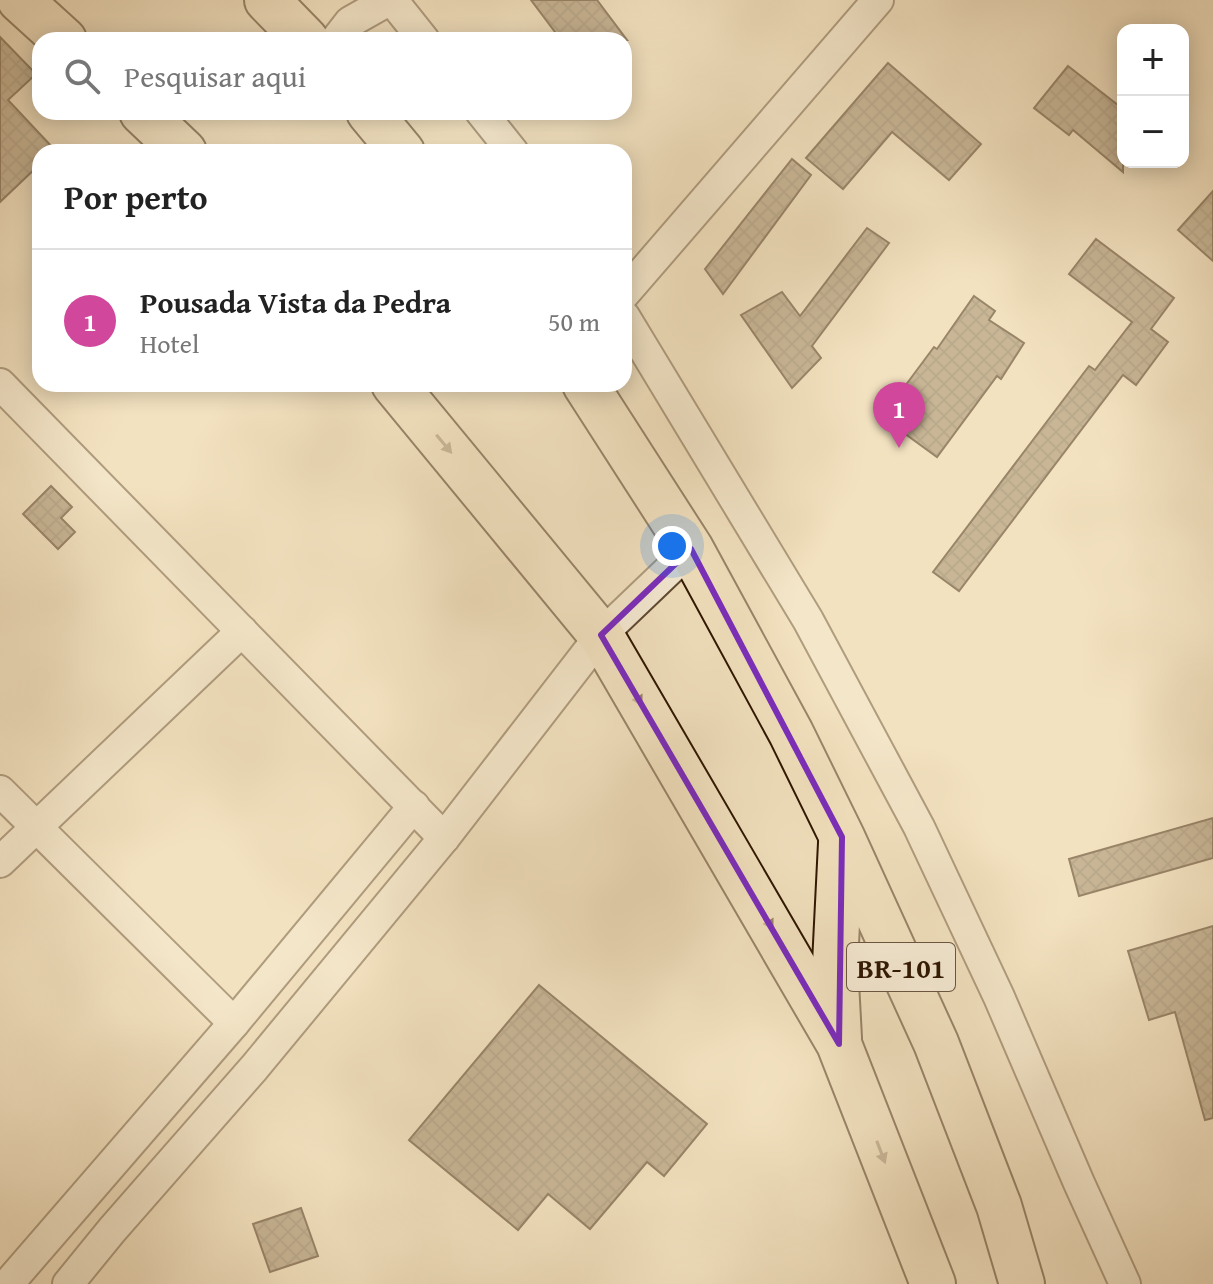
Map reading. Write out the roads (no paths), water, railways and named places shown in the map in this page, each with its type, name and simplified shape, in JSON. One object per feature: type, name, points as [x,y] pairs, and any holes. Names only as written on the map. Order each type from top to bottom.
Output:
[{"type":"highway","points":[[20,0],[55,32]]},
{"type":"highway","points":[[267,0],[298,32]]},
{"type":"highway","points":[[150,120],[176,144]]},
{"type":"highway","points":[[376,120],[395,144]]},
{"type":"highway","points":[[401,392],[601,635],[839,1044],[933,1284]]},
{"type":"highway","name":"BR-101","points":[[590,392],[691,549],[791,733],[842,837],[936,1043],[999,1206],[1022,1284]]},
{"type":"highway","points":[[839,1044],[835,964],[842,837]]},
{"type":"street","points":[[342,32],[350,22],[390,0],[417,32]]},
{"type":"street","points":[[632,285],[878,0]]},
{"type":"street","points":[[487,120],[507,144]]},
{"type":"street","points":[[632,329],[808,620],[919,827],[999,997],[1125,1284]]},
{"type":"street","points":[[0,384],[444,838]]},
{"type":"street","points":[[68,1284],[254,1068],[444,838],[601,635],[691,549]]},
{"type":"street","points":[[0,862],[242,631]]},
{"type":"street","points":[[0,791],[234,1023]]},
{"type":"street","points":[[8,1284],[234,1023],[414,806]]},
{"type":"place","name":"Pousada Vista da Pedra","points":[[899,448]]}]
